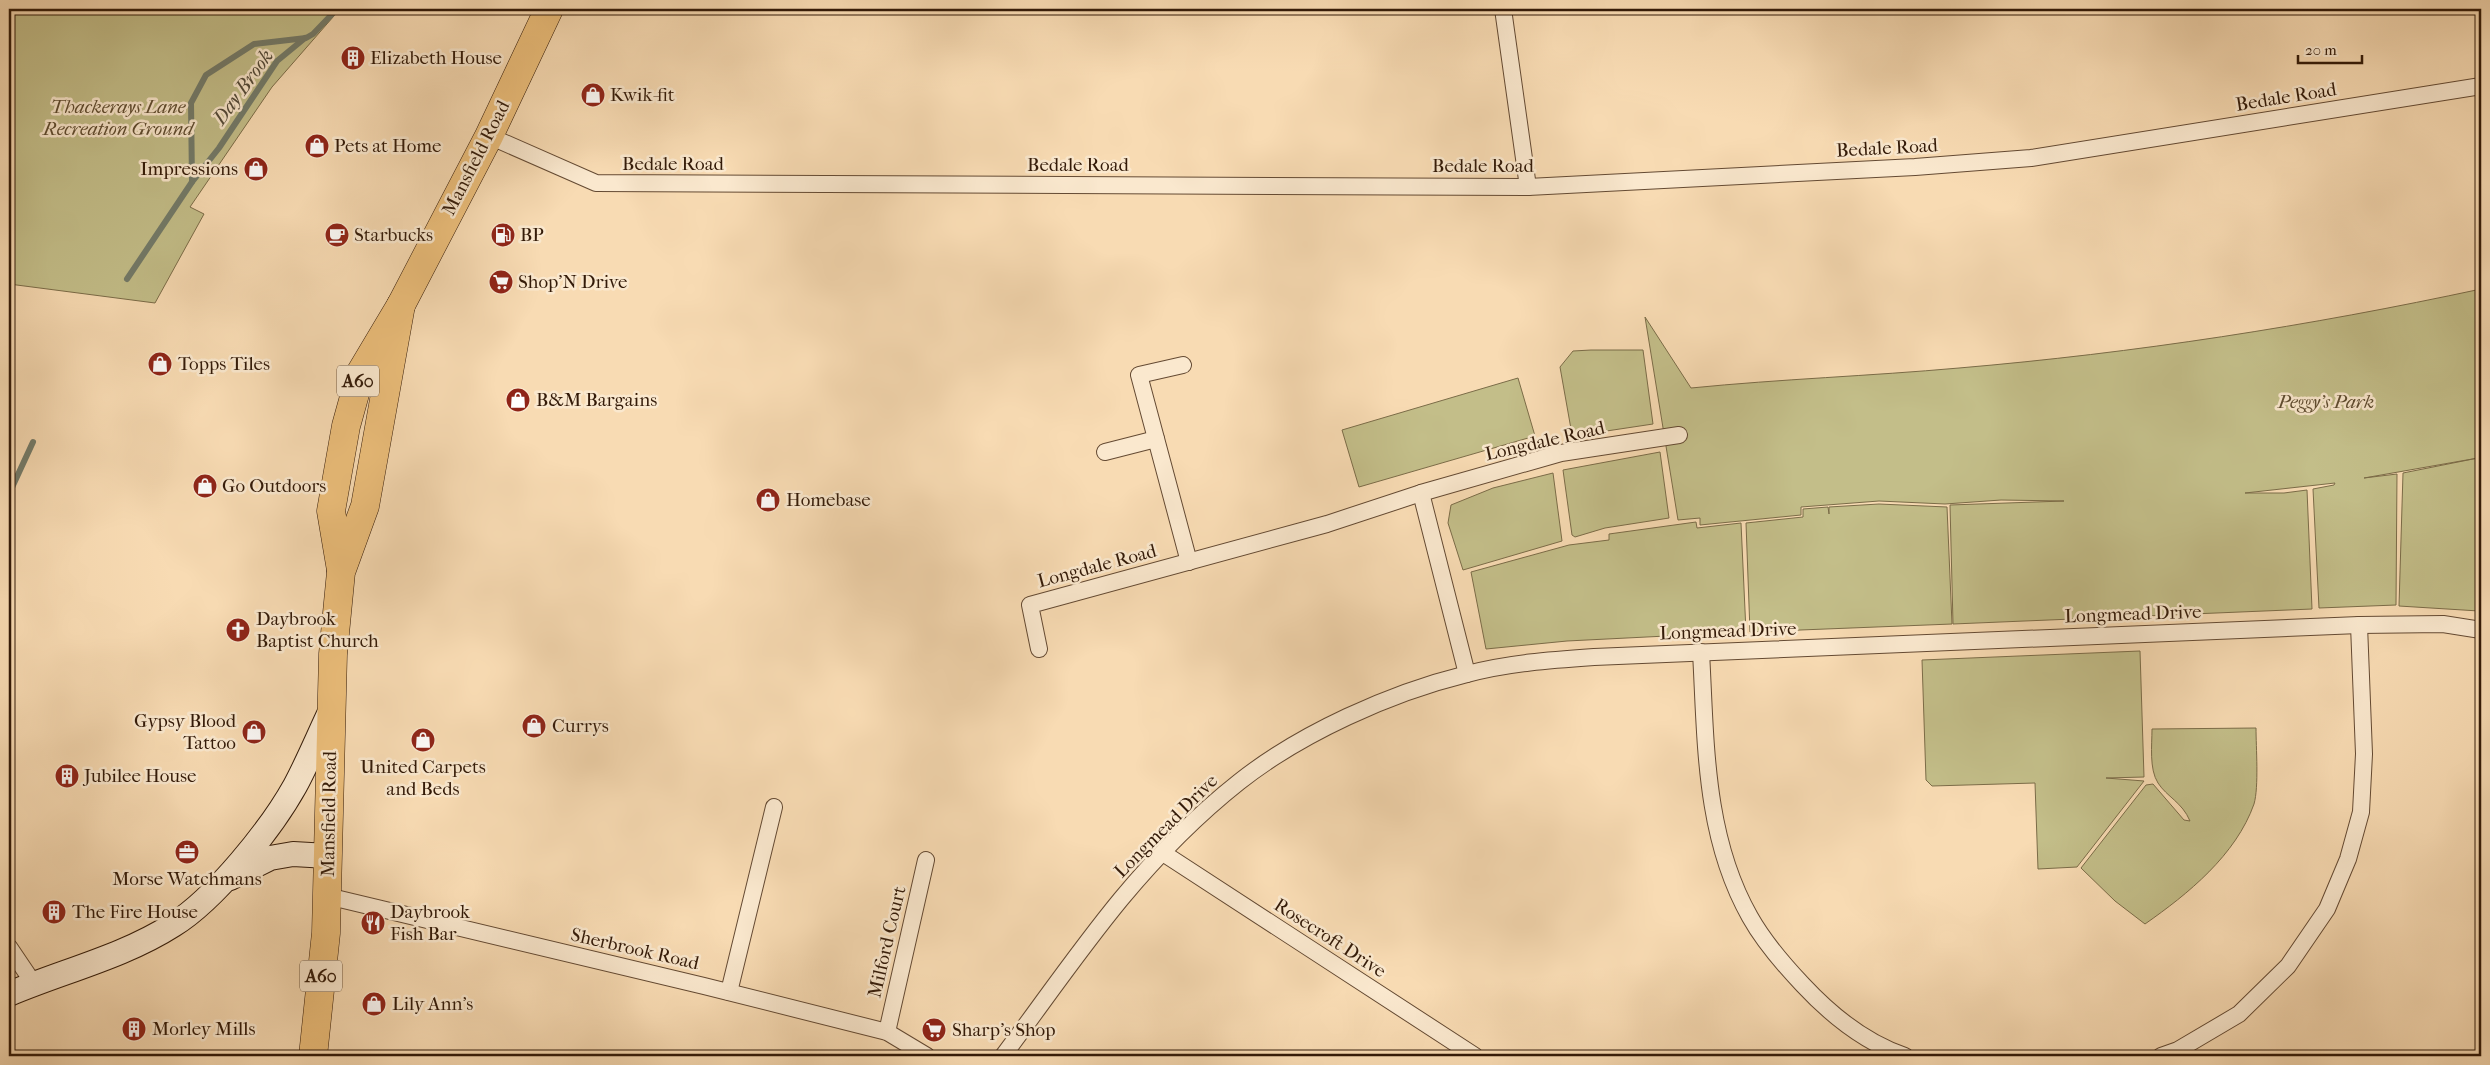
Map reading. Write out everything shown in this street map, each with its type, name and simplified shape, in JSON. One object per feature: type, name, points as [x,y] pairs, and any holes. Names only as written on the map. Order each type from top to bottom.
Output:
[{"type":"highway","name":"Mansfield Road","points":[[313,1056],[326,933],[333,654],[341,572],[365,506],[401,305],[489,136],[549,9]]},
{"type":"street","points":[[1503,9],[1528,187]]},
{"type":"street","name":"Bedale Road","points":[[489,136],[596,184],[1528,187],[1915,167],[2031,158],[2481,86]]},
{"type":"street","points":[[1183,365],[1139,375],[1189,562]]},
{"type":"street","name":"Longdale Road","points":[[1039,649],[1030,605],[1327,524],[1421,493],[1561,453],[1679,435]]},
{"type":"street","points":[[1105,452],[1156,439]]},
{"type":"street","points":[[1421,493],[1467,674]]},
{"type":"street","name":"Longmead Drive","points":[[1003,1056],[1121,899],[1193,822],[1240,781],[1295,745],[1390,699],[1467,674],[1532,662],[1701,652],[2359,625],[2442,624],[2481,630]]},
{"type":"street","points":[[2161,1056],[2178,1050],[2239,1014],[2288,966],[2327,909],[2348,858],[2361,812],[2364,754],[2359,625]]},
{"type":"street","points":[[1701,652],[1712,807],[1719,843],[1750,917],[1770,947],[1820,1003],[1853,1029],[1904,1056]]},
{"type":"street","points":[[9,994],[134,945],[165,929],[194,910],[223,882],[273,819],[294,786],[331,710]]},
{"type":"street","points":[[729,992],[774,807]]},
{"type":"street","name":"Rosecroft Drive","points":[[1163,853],[1475,1056]]},
{"type":"street","points":[[223,882],[270,858],[294,854],[328,856]]},
{"type":"street","name":"Milford Court","points":[[887,1032],[926,860]]},
{"type":"street","name":"Sherbrook Road","points":[[327,896],[729,992],[887,1032],[927,1056]]},
{"type":"street","points":[[9,947],[34,984]]},
{"type":"green space","name":"Thackerays Lane Recreation Ground","points":[[9,9],[340,9],[272,87],[190,207],[204,214],[155,303],[9,284]]},
{"type":"green space","name":"Peggy's Park","points":[[2481,289],[2481,592],[2479,611],[2399,606],[2403,473],[2478,458],[2364,478],[2397,474],[2396,605],[2319,608],[2313,489],[2334,485],[2335,483],[2245,493],[2284,493],[2307,490],[2312,609],[1953,624],[1950,505],[2064,501],[2001,500],[1945,504],[1879,501],[1801,507],[1801,515],[1700,525],[1700,518],[1678,520],[1645,317],[1691,388],[1959,368],[2091,355],[2222,337],[2352,315]]},
{"type":"green space","points":[[1643,350],[1653,424],[1580,435],[1571,429],[1560,367],[1573,351]]},
{"type":"green space","points":[[1518,378],[1535,436],[1359,487],[1342,430]]},
{"type":"green space","points":[[1660,452],[1669,518],[1605,528],[1575,537],[1572,535],[1563,470]]},
{"type":"green space","points":[[1553,473],[1562,541],[1463,570],[1448,523],[1451,505],[1493,488]]},
{"type":"green space","points":[[1879,504],[1947,507],[1952,624],[1750,632],[1746,523],[1803,517],[1803,509],[1828,507],[1829,514],[1829,507]]},
{"type":"green space","points":[[1696,522],[1697,528],[1741,523],[1746,632],[1567,641],[1486,649],[1471,572],[1569,545],[1609,540],[1609,534]]},
{"type":"green space","points":[[2140,651],[2144,777],[2106,778],[2144,781],[2077,867],[2038,869],[2035,783],[1932,786],[1926,780],[1922,660]]},
{"type":"green space","points":[[2256,728],[2256,797],[2246,823],[2223,856],[2209,872],[2178,900],[2145,924],[2115,901],[2081,868],[2146,785],[2153,784],[2184,820],[2190,821],[2187,814],[2162,788],[2155,777],[2152,757],[2152,729]]},
{"type":"waterway","name":"Day Brook","points":[[127,279],[192,182],[191,103],[206,75],[254,44],[306,38],[313,34],[337,9]]},
{"type":"waterway","name":"Day Brook","points":[[192,182],[219,148],[277,61],[305,38]]},
{"type":"waterway","name":"Day Brook","points":[[9,494],[33,442]]},
{"type":"place","name":"Elizabeth House","points":[[353,58]]},
{"type":"place","name":"Kwik-fit","points":[[593,95]]},
{"type":"place","name":"Pets at Home","points":[[317,146]]},
{"type":"place","name":"Impressions","points":[[256,169]]},
{"type":"place","name":"Starbucks","points":[[337,235]]},
{"type":"place","name":"BP","points":[[503,235]]},
{"type":"place","name":"Shop'N Drive","points":[[501,282]]},
{"type":"place","name":"Topps Tiles","points":[[160,364]]},
{"type":"place","name":"B&M Bargains","points":[[518,400]]},
{"type":"place","name":"Go Outdoors","points":[[205,486]]},
{"type":"place","name":"Homebase","points":[[768,500]]},
{"type":"place","name":"Daybrook Baptist Church","points":[[238,630]]},
{"type":"place","name":"Currys","points":[[534,726]]},
{"type":"place","name":"Gypsy Blood Tattoo","points":[[254,732]]},
{"type":"place","name":"United Carpets and Beds","points":[[423,740]]},
{"type":"place","name":"Jubilee House","points":[[67,776]]},
{"type":"place","name":"Morse Watchmans","points":[[187,852]]},
{"type":"place","name":"The Fire House","points":[[54,912]]},
{"type":"place","name":"Daybrook Fish Bar","points":[[373,923]]},
{"type":"place","name":"Lily Ann's","points":[[374,1004]]},
{"type":"place","name":"Morley Mills","points":[[134,1029]]},
{"type":"place","name":"Sharp's Shop","points":[[934,1030]]}]
